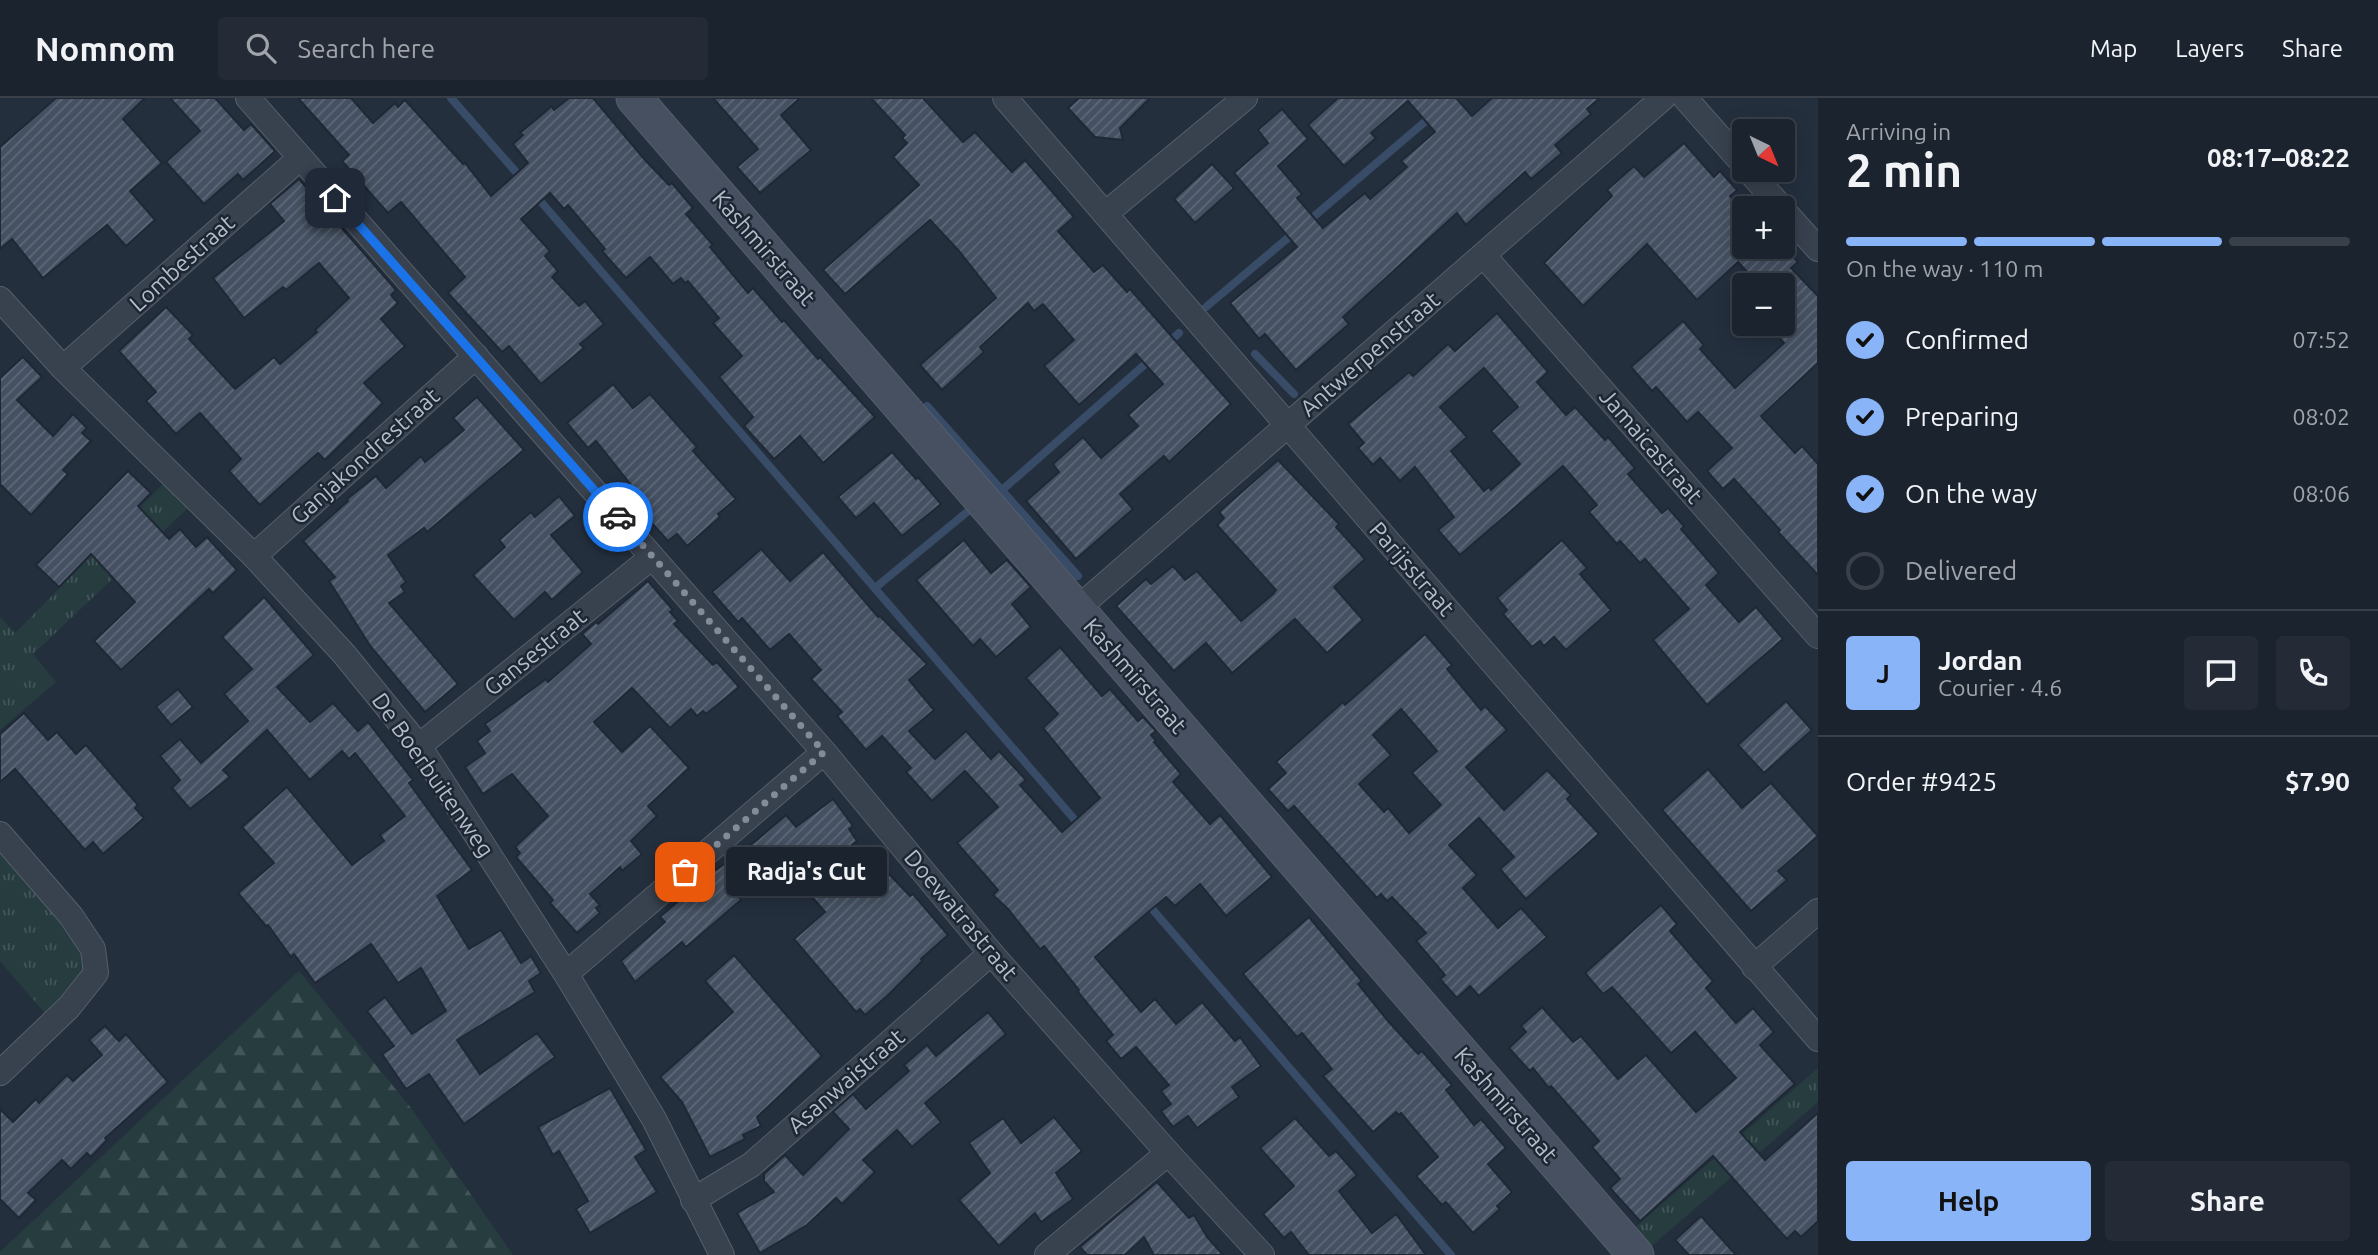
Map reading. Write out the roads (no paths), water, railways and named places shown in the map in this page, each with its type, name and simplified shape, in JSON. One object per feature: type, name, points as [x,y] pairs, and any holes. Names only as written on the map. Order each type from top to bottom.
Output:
[{"type":"street","name":"Doewatrastraat","points":[[248,98],[824,752],[991,953],[1262,1255]]},
{"type":"street","name":"Kashmirstraat","points":[[634,98],[1636,1255]]},
{"type":"street","name":"Parijsstraat","points":[[1005,98],[1818,1039]]},
{"type":"street","points":[[1105,214],[1245,98]]},
{"type":"street","name":"Antwerpenstraat","points":[[1077,609],[1662,98]]},
{"type":"street","points":[[1685,98],[1732,152]]},
{"type":"street","name":"Lombestraat","points":[[63,368],[300,158]]},
{"type":"street","points":[[1759,182],[1771,196]]},
{"type":"street","points":[[1795,223],[1818,249]]},
{"type":"street","name":"Jamaicastraat","points":[[1484,256],[1818,636]]},
{"type":"street","name":"De Boerbuitenweg","points":[[0,299],[63,368],[254,556],[344,654],[419,746],[566,974],[654,1119],[722,1255]]},
{"type":"street","name":"Ganjakondrestraat","points":[[254,556],[476,356]]},
{"type":"street","name":"Gansestraat","points":[[419,746],[652,557]]},
{"type":"street","points":[[566,974],[824,752]]},
{"type":"street","points":[[0,834],[71,916],[93,949],[96,974],[69,1007],[0,1073]]},
{"type":"street","points":[[1754,967],[1818,911]]},
{"type":"street","name":"Asanwaistraat","points":[[693,1200],[751,1165],[991,953]]},
{"type":"street","points":[[1047,1255],[1168,1153]]},
{"type":"waterway","points":[[451,98],[523,180]]},
{"type":"waterway","points":[[1305,224],[1434,114]]},
{"type":"waterway","points":[[536,196],[1081,827]]},
{"type":"waterway","points":[[1206,307],[1295,232]]},
{"type":"waterway","points":[[1166,345],[1179,333]]},
{"type":"waterway","points":[[1255,354],[1294,394]]},
{"type":"waterway","points":[[1001,491],[1151,359]]},
{"type":"waterway","points":[[927,406],[1078,576]]},
{"type":"waterway","points":[[875,588],[967,512]]},
{"type":"waterway","points":[[1147,903],[1451,1255]]},
{"type":"place","name":"Radja's Cut","points":[[685,872]]}]
